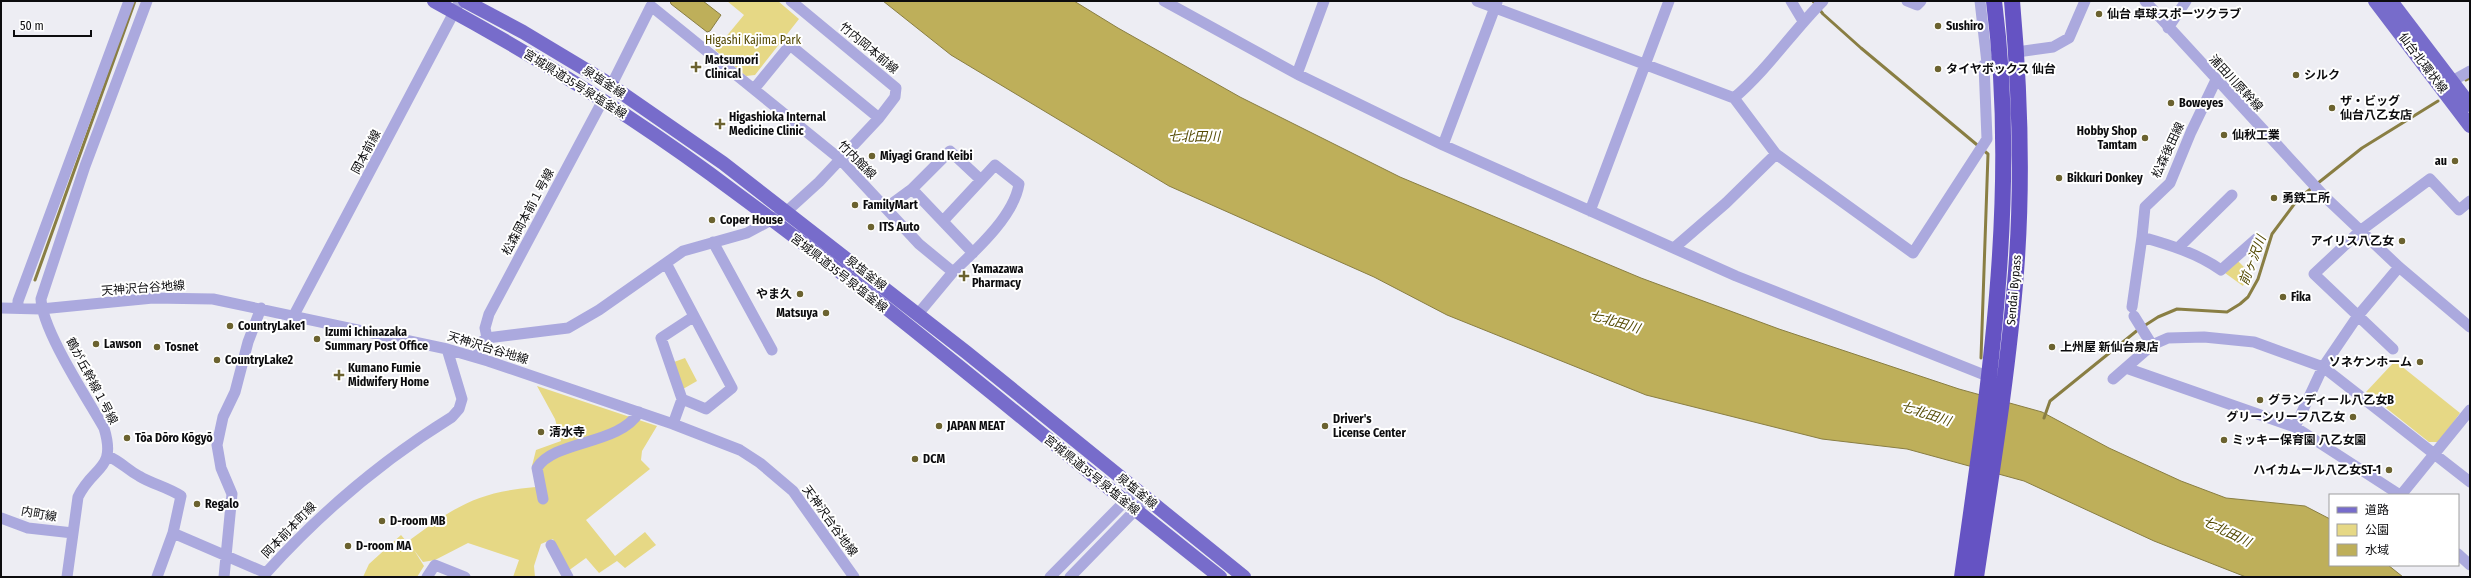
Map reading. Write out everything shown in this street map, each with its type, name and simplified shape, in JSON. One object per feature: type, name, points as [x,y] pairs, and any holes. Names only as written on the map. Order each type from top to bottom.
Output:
[{"type":"highway","name":"Sendai Bypass","points":[[1976,577],[1993,370],[2004,210],[1993,62],[1994,1]]},
{"type":"highway","name":"Sendai Bypass","points":[[1962,577],[1993,370],[2016,272],[2020,208],[2017,52],[2012,1]]},
{"type":"main road","name":"宮城県道35号泉塩釜線","points":[[434,1],[457,7],[603,100],[718,179],[772,220],[1220,577]]},
{"type":"main road","name":"泉塩釜線","points":[[465,1],[550,48],[611,86],[711,154],[918,314],[1244,577]]},
{"type":"main road","name":"仙台北環状線","points":[[2376,1],[2470,126]]},
{"type":"main road","name":"仙台北環状線","points":[[2391,1],[2470,105]]},
{"type":"street","points":[[18,308],[18,301],[129,1]]},
{"type":"street","points":[[41,309],[40,299],[85,166],[146,1]]},
{"type":"street","name":"竹内岡本前線","points":[[487,338],[568,328],[599,310],[684,251],[747,233],[772,220],[786,212],[879,118],[895,97],[896,88],[791,1]]},
{"type":"street","points":[[1164,1],[1297,74],[1442,145],[1590,211],[1803,305],[1993,370]]},
{"type":"street","points":[[1297,74],[1324,1]]},
{"type":"street","points":[[1477,1],[1496,4],[1645,66],[1734,98],[1776,154],[1913,253],[1987,139],[1984,65],[1993,62],[1980,1]]},
{"type":"street","points":[[1590,211],[1669,1]]},
{"type":"street","points":[[1791,1],[1805,19]]},
{"type":"street","points":[[1734,98],[1748,86],[1805,19],[1823,1]]},
{"type":"street","points":[[1907,1],[1916,5],[1921,1]]},
{"type":"street","points":[[2017,52],[2053,47],[2069,38],[2085,1]]},
{"type":"street","name":"浦田川原幹線","points":[[2145,1],[2309,181],[2360,231]]},
{"type":"street","points":[[2168,28],[2186,1]]},
{"type":"street","name":"竹内館線","points":[[611,86],[653,4],[840,159],[918,244],[953,272]]},
{"type":"street","points":[[1442,145],[1496,4]]},
{"type":"street","name":"岡本前線","points":[[294,315],[457,7]]},
{"type":"street","points":[[754,89],[790,45],[879,118]]},
{"type":"street","points":[[2452,81],[2470,71]]},
{"type":"street","name":"松森後田線","points":[[2152,345],[2134,315],[2145,207],[2170,183],[2191,132],[2216,80]]},
{"type":"street","name":"松森岡本前１号線","points":[[487,338],[485,328],[489,314],[603,100]]},
{"type":"street","points":[[886,208],[912,189],[950,151],[981,180]]},
{"type":"street","points":[[1674,248],[1726,203],[1776,154]]},
{"type":"street","points":[[918,314],[953,272],[986,241],[1017,194],[1019,184],[995,165],[943,221]]},
{"type":"street","points":[[2393,349],[2357,317],[2314,274],[2360,231],[2430,179],[2459,210],[2470,201]]},
{"type":"street","points":[[912,189],[973,253]]},
{"type":"street","points":[[2178,248],[2232,195]]},
{"type":"street","points":[[2360,231],[2399,268],[2470,327]]},
{"type":"street","points":[[2142,237],[2178,248],[2207,261],[2221,270],[2256,239]]},
{"type":"street","points":[[713,242],[772,350]]},
{"type":"street","points":[[666,263],[693,317],[732,388],[706,409],[682,399]]},
{"type":"street","points":[[2295,427],[2323,367],[2357,317],[2399,268]]},
{"type":"street","name":"天神沢台谷地線","points":[[1,308],[41,309],[178,297],[213,299],[294,315],[447,349],[475,357],[639,412],[740,450],[778,478],[804,505],[854,577]]},
{"type":"street","points":[[224,577],[232,494],[221,468],[217,445],[223,417],[235,392],[248,342],[261,308]]},
{"type":"street","name":"鶴が丘幹線１号線","points":[[41,309],[51,333],[104,428],[109,445],[108,456]]},
{"type":"street","points":[[673,424],[682,399],[661,338],[693,317]]},
{"type":"street","points":[[2113,379],[2152,345],[2168,338],[2204,337],[2254,342],[2323,367],[2470,482]]},
{"type":"street","points":[[475,357],[480,343],[487,338]]},
{"type":"street","name":"岡本前本町線","points":[[173,533],[270,575],[306,529],[332,506],[394,457],[452,417],[460,409],[462,399],[447,349]]},
{"type":"street","points":[[2126,368],[2295,427],[2398,494]]},
{"type":"street","points":[[2401,494],[2470,410]]},
{"type":"street","points":[[543,499],[537,468],[542,460],[550,454],[594,440],[625,426],[639,412]]},
{"type":"street","points":[[67,577],[78,498],[83,487],[103,466],[108,456],[122,462],[138,476],[168,488],[181,496],[173,533],[157,577]]},
{"type":"street","points":[[1070,577],[1141,495]]},
{"type":"street","points":[[1050,577],[1131,506]]},
{"type":"street","name":"内町線","points":[[1,518],[28,528],[73,533]]},
{"type":"street","points":[[552,545],[568,577]]},
{"type":"street","points":[[2459,555],[2470,565]]},
{"type":"street","points":[[427,577],[435,565],[465,577]]},
{"type":"green space","name":"Higashi Kajima Park","points":[[727,1],[778,1],[799,19],[755,75],[746,76],[715,50],[744,15]]},
{"type":"green space","points":[[2237,260],[2249,272],[2243,286],[2225,273]]},
{"type":"green space","points":[[685,358],[697,381],[683,389],[674,362]]},
{"type":"green space","points":[[2395,361],[2460,413],[2439,442],[2429,442],[2366,392]]},
{"type":"green space","points":[[537,386],[657,426],[642,451],[641,460],[650,469],[586,520],[615,556],[645,532],[656,545],[625,568],[617,561],[599,573],[586,558],[568,571],[553,539],[541,544],[534,566],[535,577],[513,577],[519,560],[468,543],[435,560],[423,562],[414,550],[424,566],[417,577],[363,577],[369,564],[401,535],[407,542],[439,519],[481,497],[515,489],[536,487],[532,466],[536,450],[561,441],[555,419]]},
{"type":"water","points":[[670,1],[703,1],[721,15],[710,31],[707,32],[671,4]]},
{"type":"water","name":"七北田川","points":[[883,1],[1074,1],[1118,28],[1240,97],[1400,177],[1641,278],[1779,329],[1959,389],[2042,412],[2109,448],[2181,481],[2226,498],[2305,506],[2329,518],[2329,566],[2389,566],[2403,577],[2246,577],[2154,541],[2024,481],[1907,449],[1822,439],[1646,395],[1447,315],[1374,277],[1169,186],[951,55]]},
{"type":"waterway","points":[[35,280],[135,1]]},
{"type":"waterway","points":[[1813,1],[1823,14],[1861,48],[1988,154],[1981,358]]},
{"type":"waterway","points":[[2466,80],[2470,78]]},
{"type":"waterway","name":"前ヶ沢川","points":[[2144,326],[2158,317],[2177,309],[2227,312],[2240,304],[2248,297],[2258,279],[2272,234],[2298,199],[2362,148],[2438,101]]},
{"type":"waterway","name":"前ヶ沢川","points":[[2044,418],[2050,401],[2139,329]]},
{"type":"place","name":"仙台 卓球スポーツクラブ","points":[[2099,14]]},
{"type":"place","name":"Sushiro","points":[[1938,26]]},
{"type":"place","name":"Matsumori Clinical","points":[[696,67]]},
{"type":"place","name":"タイヤボックス 仙台","points":[[1938,69]]},
{"type":"place","name":"シルク","points":[[2296,75]]},
{"type":"place","name":"Boweyes","points":[[2171,103]]},
{"type":"place","name":"ザ・ビッグ 仙台八乙女店","points":[[2332,108]]},
{"type":"place","name":"Higashioka Internal Medicine Clinic","points":[[720,124]]},
{"type":"place","name":"仙秋工業","points":[[2224,135]]},
{"type":"place","name":"Hobby Shop Tamtam","points":[[2145,138]]},
{"type":"place","name":"Miyagi Grand Keibi","points":[[872,156]]},
{"type":"place","name":"au","points":[[2455,161]]},
{"type":"place","name":"Bikkuri Donkey","points":[[2059,178]]},
{"type":"place","name":"勇鉄工所","points":[[2274,198]]},
{"type":"place","name":"FamilyMart","points":[[855,205]]},
{"type":"place","name":"Coper House","points":[[712,220]]},
{"type":"place","name":"ITS Auto","points":[[871,227]]},
{"type":"place","name":"アイリス八乙女","points":[[2402,241]]},
{"type":"place","name":"Yamazawa Pharmacy","points":[[964,276]]},
{"type":"place","name":"やま久","points":[[800,294]]},
{"type":"place","name":"Fika","points":[[2283,297]]},
{"type":"place","name":"Matsuya","points":[[826,313]]},
{"type":"place","name":"CountryLake1","points":[[230,326]]},
{"type":"place","name":"Izumi Ichinazaka Summary Post Office","points":[[317,339]]},
{"type":"place","name":"Lawson","points":[[96,344]]},
{"type":"place","name":"Tosnet","points":[[157,347]]},
{"type":"place","name":"上州屋 新仙台泉店","points":[[2052,347]]},
{"type":"place","name":"CountryLake2","points":[[217,360]]},
{"type":"place","name":"ソネケンホーム","points":[[2420,362]]},
{"type":"place","name":"Kumano Fumie Midwifery Home","points":[[339,375]]},
{"type":"place","name":"グランディール八乙女B","points":[[2260,400]]},
{"type":"place","name":"グリーンリーフ八乙女","points":[[2353,417]]},
{"type":"place","name":"JAPAN MEAT","points":[[939,426]]},
{"type":"place","name":"Driver's License Center","points":[[1325,426]]},
{"type":"place","name":"清水寺","points":[[541,432]]},
{"type":"place","name":"Tōa Dōro Kōgyō","points":[[127,438]]},
{"type":"place","name":"ミッキー保育園 八乙女園","points":[[2224,440]]},
{"type":"place","name":"DCM","points":[[915,459]]},
{"type":"place","name":"ハイカムール八乙女ST-1","points":[[2389,470]]},
{"type":"place","name":"Regalo","points":[[197,504]]},
{"type":"place","name":"D-room MB","points":[[382,521]]},
{"type":"place","name":"D-room MA","points":[[348,546]]}]
